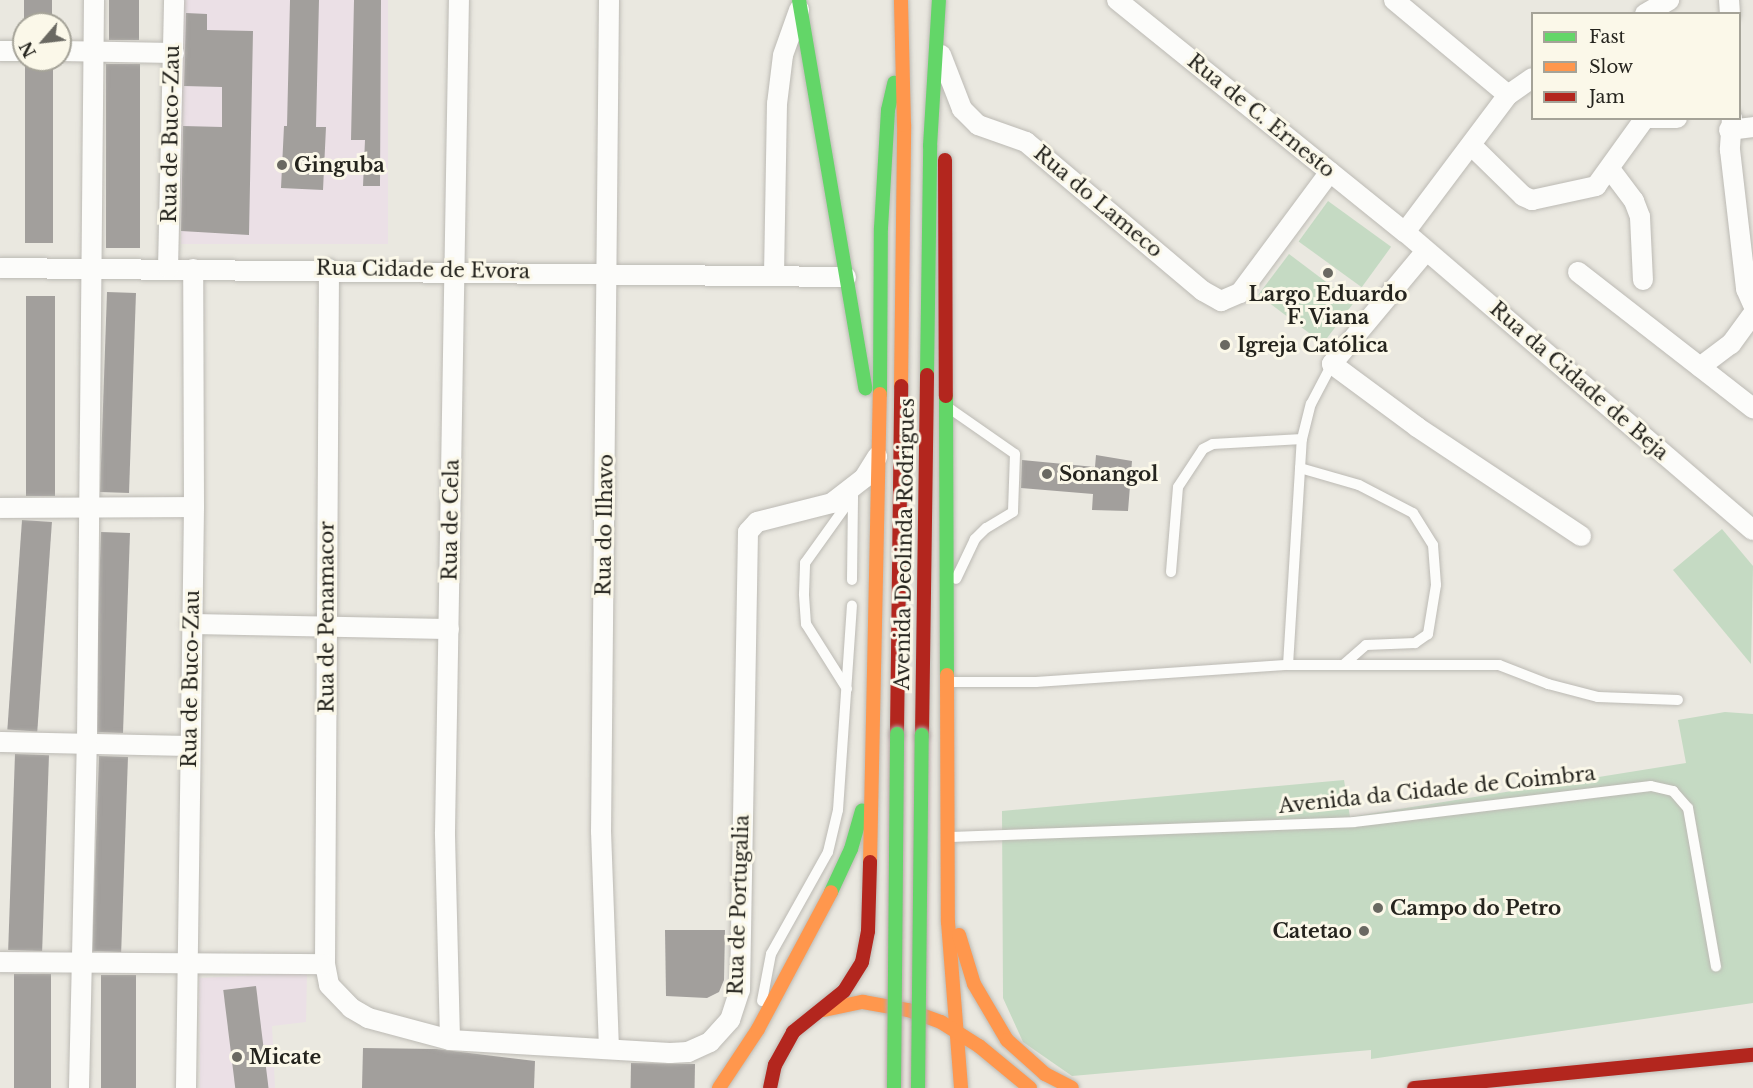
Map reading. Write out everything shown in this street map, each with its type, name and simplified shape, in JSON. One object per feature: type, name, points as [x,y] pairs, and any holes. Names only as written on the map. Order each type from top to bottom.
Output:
[{"type":"main road","name":"Avenida Deolinda Rodrigues","points":[[894,1088],[901,0]]},
{"type":"main road","name":"Avenida Deolinda Rodrigues","points":[[918,1088],[930,158],[939,50],[939,0]]},
{"type":"main road","points":[[799,4],[877,457]]},
{"type":"main road","points":[[753,1088],[793,1032],[844,991],[862,962],[868,931],[874,729],[880,228],[888,110],[902,46]]},
{"type":"main road","points":[[939,50],[945,123],[949,958],[961,1088]]},
{"type":"main road","points":[[719,1088],[758,1029],[816,923],[851,849],[862,810],[874,729]]},
{"type":"main road","points":[[950,887],[964,954],[989,1015],[1023,1058],[1072,1088]]},
{"type":"main road","points":[[822,1010],[844,1004],[885,1005],[941,1022],[1030,1088]]},
{"type":"main road","points":[[770,1088],[783,1047]]},
{"type":"main road","points":[[1414,1088],[1753,1055]]},
{"type":"street","points":[[79,1088],[87,742],[89,269],[94,0]]},
{"type":"street","name":"Rua de Buco-Zau","points":[[168,268],[174,0]]},
{"type":"street","name":"Rua de Cela","points":[[450,1040],[445,832],[457,271],[459,0]]},
{"type":"street","name":"Rua do Ilhavo","points":[[609,0],[601,831],[609,1049]]},
{"type":"street","name":"Rua de C. Ernesto","points":[[1117,0],[1405,232]]},
{"type":"street","points":[[1394,0],[1508,95]]},
{"type":"street","points":[[1648,12],[1669,0]]},
{"type":"street","points":[[774,275],[777,104],[783,55],[799,4]]},
{"type":"street","name":"Rua do Lameco","points":[[939,50],[962,109],[978,125],[1026,142],[1203,291],[1221,301],[1240,293],[1330,172]]},
{"type":"street","points":[[72,51],[174,53]]},
{"type":"street","points":[[1405,232],[1472,146],[1508,95],[1531,79]]},
{"type":"street","points":[[1472,146],[1523,196],[1533,200],[1596,186],[1644,120]]},
{"type":"street","points":[[1753,128],[1731,124],[1746,290],[1753,305]]},
{"type":"street","points":[[1610,169],[1634,201],[1640,217],[1643,280]]},
{"type":"street","name":"Rua da Cidade de Beja","points":[[1405,232],[1753,530]]},
{"type":"street","points":[[1426,251],[1332,364],[1417,427],[1581,536]]},
{"type":"street","name":"Rua Cidade de Evora","points":[[0,268],[329,269],[846,277]]},
{"type":"street","name":"Rua de Buco-Zau","points":[[186,1088],[194,507],[193,269]]},
{"type":"street","name":"Rua de Penamacor","points":[[325,964],[329,269]]},
{"type":"street","points":[[1578,272],[1753,408]]},
{"type":"street","points":[[1700,367],[1731,344],[1753,314]]},
{"type":"street","name":"Rua de Portugalia","points":[[325,964],[329,985],[359,1013],[450,1040],[688,1052],[710,1042],[730,1020],[740,990],[747,532],[757,522],[832,503],[853,492],[877,457]]},
{"type":"street","points":[[0,508],[194,507]]},
{"type":"street","points":[[191,624],[326,629],[449,629]]},
{"type":"street","points":[[0,742],[87,742],[190,746]]},
{"type":"street","points":[[0,962],[325,964]]},
{"type":"lane","points":[[1288,665],[1302,439],[1311,404],[1332,364]]},
{"type":"lane","points":[[947,407],[1015,454],[1013,512],[986,528],[966,551],[948,605]]},
{"type":"lane","points":[[1171,572],[1178,487],[1203,448],[1213,444],[1302,439]]},
{"type":"lane","points":[[1300,468],[1359,485],[1413,513],[1433,545],[1436,585],[1428,634],[1415,643],[1366,645],[1343,665]]},
{"type":"lane","points":[[852,579],[853,492]]},
{"type":"lane","points":[[847,689],[806,624],[804,584],[805,563],[853,492]]},
{"type":"lane","points":[[758,1029],[771,954],[828,852],[844,765],[852,605]]},
{"type":"lane","points":[[948,682],[1036,682],[1092,675],[1288,665],[1499,665],[1548,684],[1598,697],[1678,700]]},
{"type":"lane","name":"Avenida da Cidade de Coimbra","points":[[949,837],[1354,822],[1651,786],[1673,791],[1688,808],[1716,966]]},
{"type":"shaded area","name":"Ginguba","points":[[181,0],[388,0],[388,244],[181,244]]},
{"type":"shaded area","name":"Micate","points":[[307,973],[306,1022],[272,1026],[275,1088],[200,1088],[199,978]]},
{"type":"green space","points":[[1328,201],[1391,247],[1362,287],[1299,241]]},
{"type":"green space","points":[[1289,254],[1354,303],[1323,343],[1258,295]]},
{"type":"green space","points":[[1722,529],[1753,566],[1751,664],[1673,570]]},
{"type":"green space","name":"Campo do Petro","points":[[1725,712],[1753,714],[1753,1003],[1371,1059],[1371,1050],[1072,1076],[1023,1042],[1003,998],[1002,811],[1344,780],[1350,817],[1686,763],[1678,720]]},
{"type":"building","points":[[24,0],[52,0],[52,12],[24,12]]},
{"type":"building","points":[[109,0],[139,0],[139,40],[109,40]]},
{"type":"building","points":[[290,0],[319,0],[316,127],[326,127],[323,190],[281,188],[284,126],[287,126]]},
{"type":"building","points":[[354,0],[381,0],[380,186],[363,186],[365,140],[351,140]]},
{"type":"building","points":[[186,13],[207,14],[207,30],[253,31],[249,235],[181,231],[183,126],[222,127],[222,87],[184,86]]},
{"type":"building","points":[[106,64],[140,64],[140,248],[106,248]]},
{"type":"building","points":[[25,72],[53,72],[53,243],[25,243]]},
{"type":"building","points":[[107,292],[136,293],[129,493],[100,492]]},
{"type":"building","points":[[26,296],[55,296],[55,496],[26,496]]},
{"type":"building","points":[[1096,455],[1132,461],[1128,511],[1092,510],[1093,494],[1021,488],[1022,460],[1095,467]]},
{"type":"building","points":[[22,520],[52,522],[37,732],[7,729]]},
{"type":"building","points":[[101,532],[130,533],[123,733],[94,732]]},
{"type":"building","points":[[15,754],[49,755],[42,951],[8,950]]},
{"type":"building","points":[[99,756],[128,757],[121,952],[92,951]]},
{"type":"building","points":[[665,930],[725,930],[724,980],[719,992],[707,998],[666,996]]},
{"type":"building","points":[[14,974],[51,974],[51,1088],[14,1088]]},
{"type":"building","points":[[101,975],[136,975],[136,1088],[101,1088]]},
{"type":"building","points":[[256,986],[269,1088],[235,1088],[223,990]]},
{"type":"building","points":[[363,1048],[436,1049],[535,1061],[534,1088],[362,1088]]},
{"type":"building","points":[[631,1063],[695,1064],[695,1088],[631,1088]]},
{"type":"traffic: fast","points":[[799,0],[865,388]]},
{"type":"traffic: fast","points":[[927,375],[930,146],[939,0]]},
{"type":"traffic: fast","points":[[880,394],[881,228],[888,110],[894,83]]},
{"type":"traffic: fast","points":[[946,396],[947,675]]},
{"type":"traffic: fast","points":[[894,1088],[897,734]]},
{"type":"traffic: fast","points":[[918,1088],[922,735]]},
{"type":"traffic: fast","points":[[831,892],[851,849],[862,811]]},
{"type":"traffic: slow","points":[[901,0],[904,125],[901,386]]},
{"type":"traffic: slow","points":[[870,862],[880,394]]},
{"type":"traffic: slow","points":[[947,675],[948,922],[961,1088]]},
{"type":"traffic: slow","points":[[719,1088],[758,1029],[831,892]]},
{"type":"traffic: slow","points":[[959,935],[974,984],[1007,1040],[1045,1074],[1072,1088]]},
{"type":"traffic: slow","points":[[824,1010],[863,1002],[908,1010],[941,1022],[979,1046],[1030,1088]]},
{"type":"traffic: jam","points":[[945,160],[946,396]]},
{"type":"traffic: jam","points":[[922,735],[927,375]]},
{"type":"traffic: jam","points":[[897,734],[901,386]]},
{"type":"traffic: jam","points":[[770,1088],[775,1065],[793,1032],[844,991],[862,962],[868,931],[870,862]]},
{"type":"traffic: jam","points":[[1414,1088],[1753,1055]]},
{"type":"place","name":"Ginguba","points":[[282,165]]},
{"type":"place","name":"Largo Eduardo F. Viana","points":[[1328,273]]},
{"type":"place","name":"Igreja Católica","points":[[1225,345]]},
{"type":"place","name":"Sonangol","points":[[1047,474]]},
{"type":"place","name":"Campo do Petro","points":[[1378,908]]},
{"type":"place","name":"Catetao","points":[[1364,931]]},
{"type":"place","name":"Micate","points":[[237,1057]]}]
